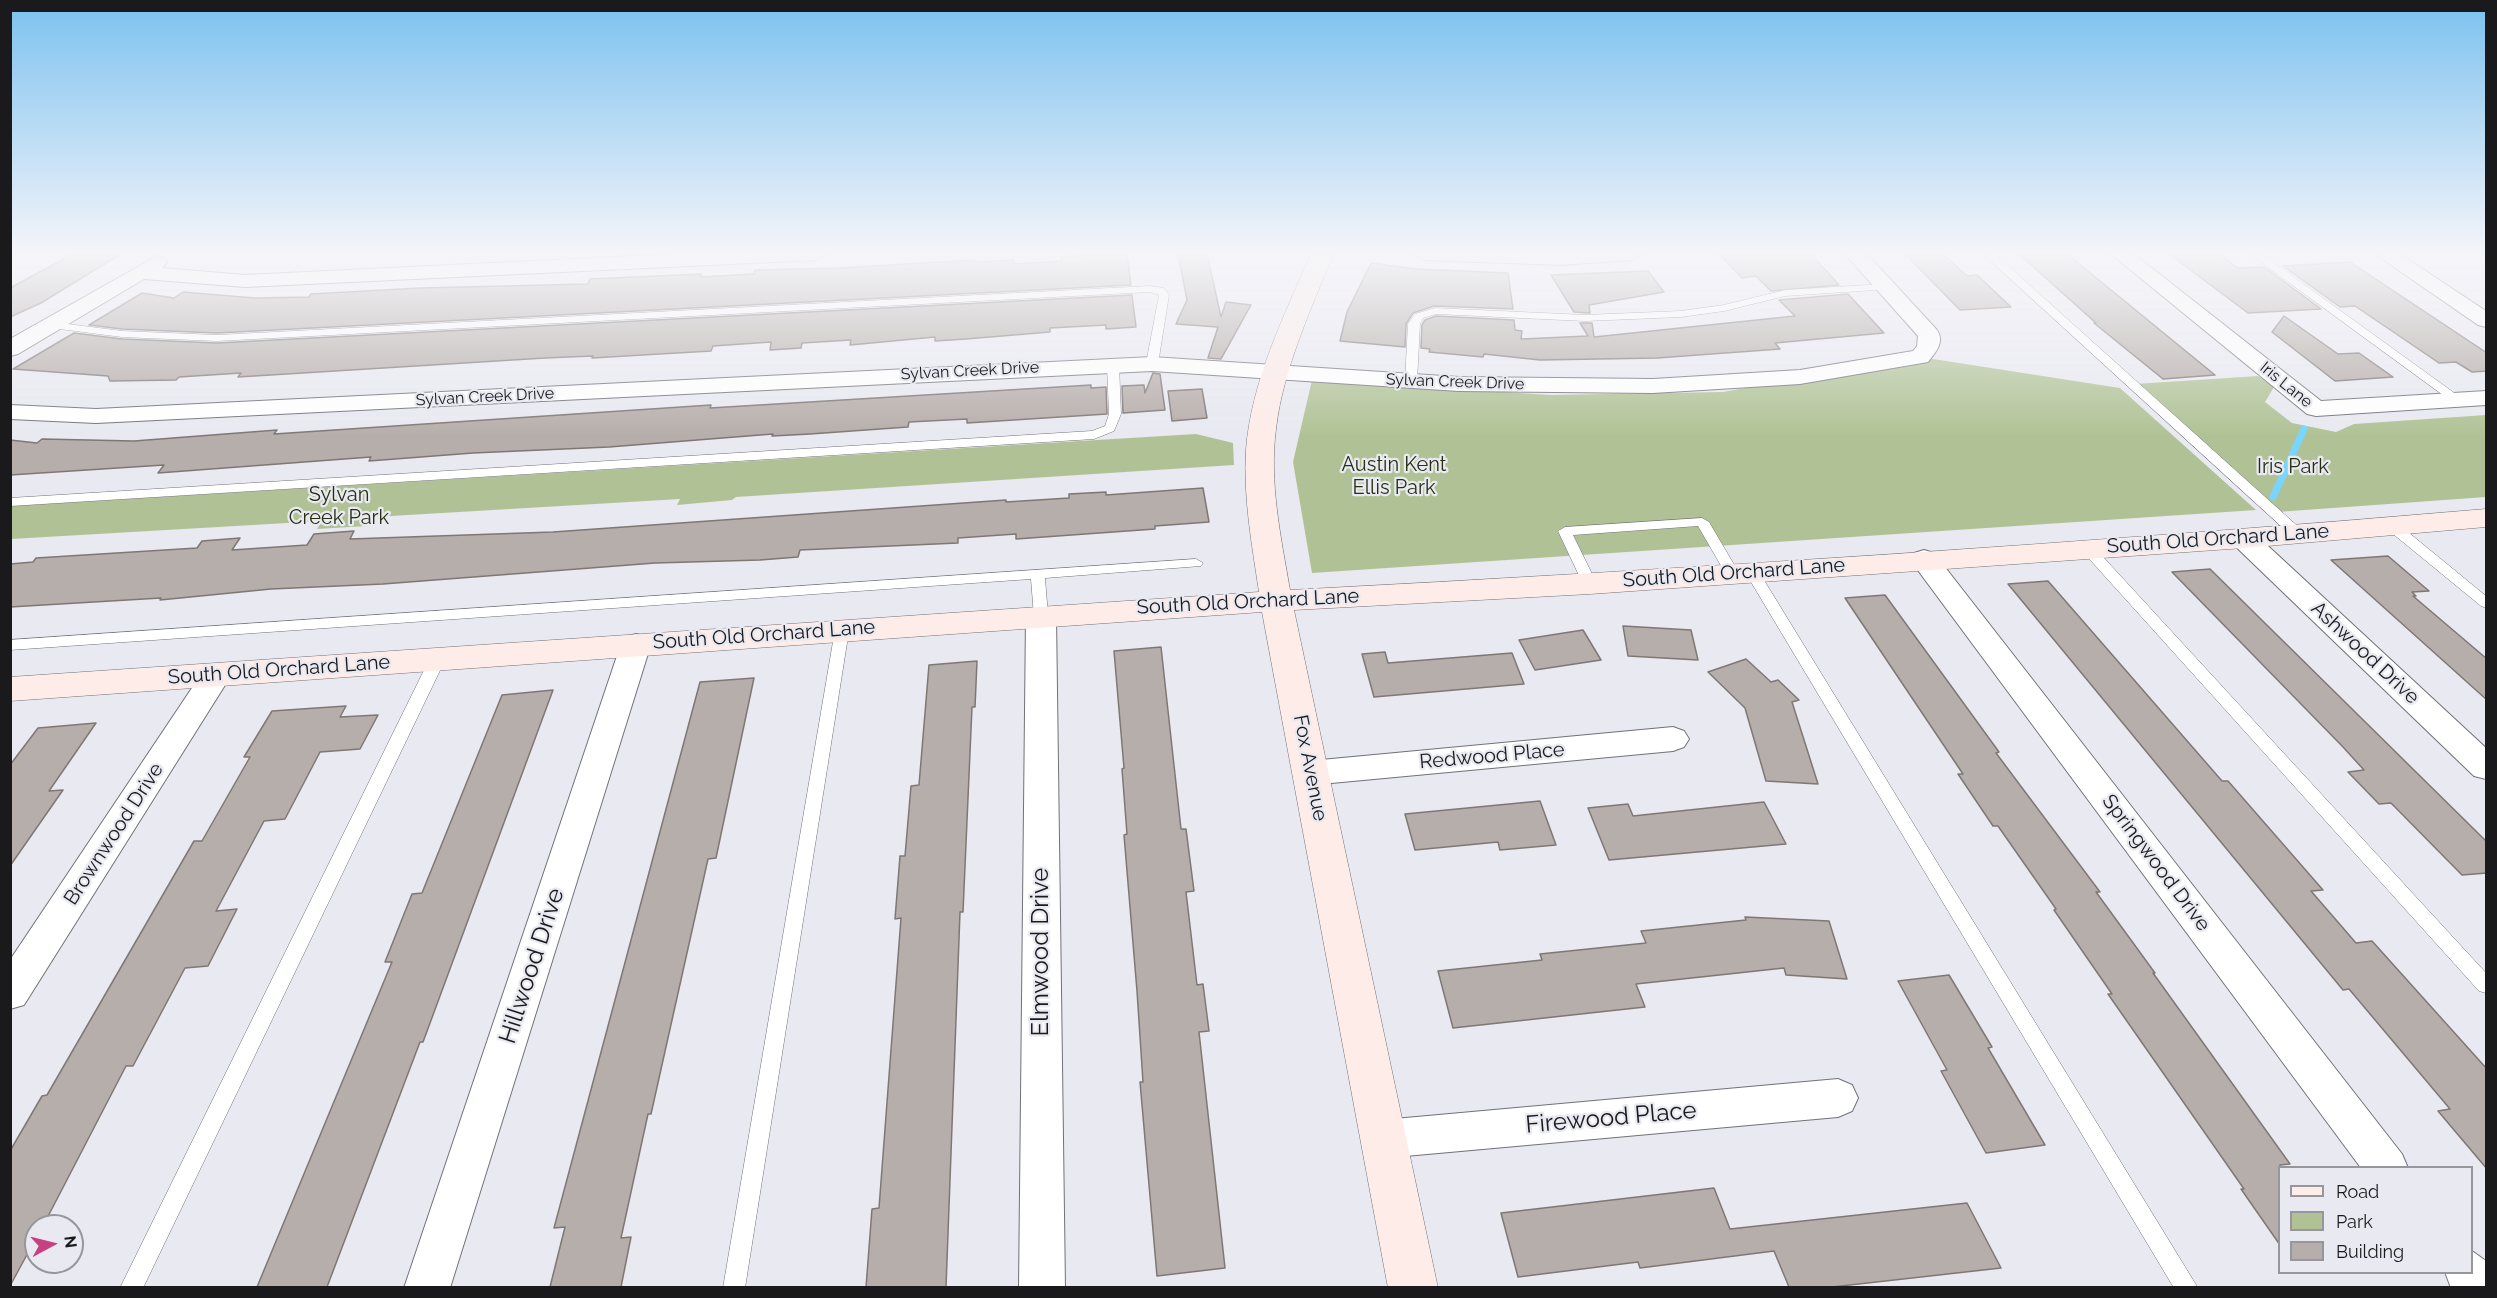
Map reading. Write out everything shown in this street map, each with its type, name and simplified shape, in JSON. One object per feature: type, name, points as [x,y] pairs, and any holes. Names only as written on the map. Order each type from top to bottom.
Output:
[{"type":"street","points":[[10,349],[71,315]]},
{"type":"street","name":"Fox Avenue","points":[[1299,315],[1278,371],[1264,418],[1260,449],[1262,514],[1276,600],[1413,1287]]},
{"type":"street","name":"Sylvan Creek Drive","points":[[10,412],[96,416],[1152,364],[1411,381],[1653,386],[1730,383],[1800,377],[1920,357],[1928,346],[1929,335],[1911,315]]},
{"type":"street","name":"Iris Lane","points":[[2197,315],[2316,409],[2487,398]]},
{"type":"street","name":"South Old Orchard Lane","points":[[10,689],[1276,600],[1590,584],[2244,538],[2487,518]]},
{"type":"street","name":"Ashwood Drive","points":[[2244,538],[2487,767]]},
{"type":"street","name":"Springwood Drive","points":[[1924,559],[2386,1166]]},
{"type":"street","name":"Elmwood Drive","points":[[1041,616],[1042,1287]]},
{"type":"street","name":"Hillwood Drive","points":[[427,1287],[636,644]]},
{"type":"street","name":"Brownwood Drive","points":[[10,993],[217,674]]},
{"type":"street","name":"Redwood Place","points":[[1310,772],[1673,739]]},
{"type":"street","name":"Firewood Place","points":[[1383,1139],[1838,1098]]},
{"type":"street","points":[[2469,1274],[2479,1287]]},
{"type":"lane","points":[[52,326],[122,334],[217,338],[663,315]]},
{"type":"lane","points":[[1152,364],[1161,315]]},
{"type":"lane","points":[[1411,381],[1414,324],[1419,316],[1424,315]]},
{"type":"lane","points":[[1512,315],[1585,318],[1665,315]]},
{"type":"lane","points":[[2055,315],[2298,534]]},
{"type":"lane","points":[[2339,315],[2458,399]]},
{"type":"lane","points":[[10,502],[1094,435],[1110,428],[1115,414],[1113,365]]},
{"type":"lane","points":[[1590,584],[1565,531],[1702,522],[1742,572],[2187,1287]]},
{"type":"lane","points":[[2392,526],[2487,603]]},
{"type":"lane","points":[[2088,549],[2487,986]]},
{"type":"lane","points":[[10,645],[1196,563]]},
{"type":"lane","points":[[1038,574],[1041,616]]},
{"type":"lane","points":[[734,1287],[842,630]]},
{"type":"lane","points":[[131,1287],[438,658]]},
{"type":"green space","name":"Austin Kent Ellis Park","points":[[1920,357],[2120,388],[2256,510],[1312,573],[1293,462],[1312,380],[1551,395],[1723,392]]},
{"type":"green space","name":"Iris Park","points":[[2258,376],[2274,387],[2265,402],[2292,423],[2336,432],[2354,424],[2486,415],[2486,497],[2277,512],[2135,384]]},
{"type":"green space","name":"Sylvan Creek Park","points":[[1196,434],[1233,443],[1234,465],[736,497],[732,500],[677,505],[680,499],[374,517],[367,526],[317,529],[322,521],[11,539],[11,506]]},
{"type":"building","points":[[106,315],[568,315],[217,333],[122,329],[89,325]]},
{"type":"building","points":[[759,315],[1134,315],[1136,327],[1106,329],[1106,325],[1050,328],[1050,332],[935,341],[935,337],[850,345],[851,340],[802,343],[801,348],[770,350],[771,342],[713,346],[711,351],[592,358],[593,356],[545,358],[238,377],[241,373],[179,377],[176,380],[110,381],[108,376],[13,369],[74,333],[122,339],[217,343]]},
{"type":"building","points":[[1180,315],[1220,315],[1221,317],[1222,315],[1246,315],[1221,359],[1208,358],[1218,327],[1176,324]]},
{"type":"building","points":[[1346,315],[1412,315],[1406,324],[1405,347],[1340,341]]},
{"type":"building","points":[[1794,315],[1867,315],[1884,333],[1775,343],[1780,349],[1657,358],[1540,360],[1484,354],[1483,357],[1429,352],[1430,349],[1421,348],[1422,325],[1425,320],[1436,316],[1514,320],[1515,330],[1522,331],[1521,339],[1588,336],[1580,323],[1592,323],[1594,337],[1795,316]]},
{"type":"building","points":[[2087,315],[2141,315],[2215,375],[2163,379],[2094,323],[2096,323]]},
{"type":"building","points":[[2368,315],[2429,315],[2487,353],[2487,371],[2472,372],[2456,362],[2439,363]]},
{"type":"building","points":[[2284,316],[2338,354],[2359,353],[2393,377],[2335,381],[2272,332]]},
{"type":"building","points":[[1153,373],[1160,374],[1165,410],[1123,413],[1122,386],[1144,385],[1145,393]]},
{"type":"building","points":[[1091,385],[1091,388],[1106,387],[1107,414],[967,423],[967,419],[909,422],[908,427],[810,434],[772,436],[773,434],[609,447],[473,453],[369,461],[371,457],[158,473],[164,465],[10,475],[10,440],[37,443],[42,439],[134,441],[277,430],[274,434],[711,405],[710,408]]},
{"type":"building","points":[[1202,389],[1207,418],[1172,421],[1168,391]]},
{"type":"building","points":[[1203,488],[1209,522],[1155,526],[1155,529],[1016,539],[1016,534],[958,538],[958,543],[800,550],[798,557],[760,560],[655,563],[383,584],[271,589],[160,600],[161,598],[10,607],[10,564],[33,562],[36,558],[197,548],[202,541],[240,538],[232,550],[307,545],[314,534],[354,531],[350,539],[553,532],[1006,500],[1006,502],[1069,498],[1069,494],[1106,492],[1106,495]]},
{"type":"building","points":[[2388,556],[2429,591],[2412,592],[2416,596],[2413,596],[2487,659],[2487,700],[2331,560]]},
{"type":"building","points":[[2210,569],[2487,842],[2487,873],[2462,875],[2391,803],[2379,804],[2348,772],[2364,770],[2172,572]]},
{"type":"building","points":[[2048,581],[2222,781],[2228,781],[2323,890],[2311,891],[2356,943],[2372,941],[2487,1069],[2487,1169],[2438,1111],[2450,1109],[2349,989],[2343,990],[2008,584]]},
{"type":"building","points":[[1885,595],[1999,752],[1996,753],[2100,892],[2096,892],[2290,1164],[2278,1166],[2278,1242],[2241,1189],[2244,1189],[2108,994],[2112,994],[2054,910],[2056,909],[1998,826],[1993,826],[1958,774],[1963,774],[1845,598]]},
{"type":"building","points":[[1623,626],[1691,630],[1698,660],[1628,656]]},
{"type":"building","points":[[1583,630],[1601,660],[1535,670],[1519,640]]},
{"type":"building","points":[[1161,647],[1181,829],[1186,829],[1194,891],[1186,892],[1197,985],[1203,984],[1209,1031],[1199,1032],[1225,1268],[1157,1276],[1140,1082],[1143,1082],[1124,835],[1127,834],[1122,769],[1124,768],[1114,651]]},
{"type":"building","points":[[1385,652],[1388,663],[1512,653],[1524,684],[1374,697],[1362,654]]},
{"type":"building","points":[[1746,659],[1771,682],[1778,680],[1799,700],[1792,702],[1818,784],[1766,781],[1745,708],[1708,672]]},
{"type":"building","points":[[977,661],[975,707],[972,707],[963,912],[960,912],[946,1287],[866,1287],[872,1209],[879,1208],[901,918],[895,919],[900,856],[905,856],[911,786],[919,785],[929,665]]},
{"type":"building","points":[[754,678],[716,858],[708,859],[651,1114],[648,1114],[621,1238],[631,1237],[621,1287],[550,1287],[565,1227],[554,1228],[700,682]]},
{"type":"building","points":[[553,690],[423,1042],[420,1042],[327,1287],[257,1287],[392,962],[385,962],[412,894],[422,893],[502,695]]},
{"type":"building","points":[[346,706],[340,717],[378,715],[360,749],[320,752],[285,819],[264,821],[216,911],[237,909],[208,966],[185,968],[133,1066],[126,1066],[49,1214],[24,1214],[24,1260],[10,1286],[10,1151],[42,1096],[47,1095],[194,841],[202,841],[250,757],[244,757],[272,711]]},
{"type":"building","points":[[96,723],[49,791],[63,790],[10,866],[10,765],[38,728]]},
{"type":"building","points":[[1540,801],[1556,845],[1500,850],[1498,842],[1415,850],[1405,814]]},
{"type":"building","points":[[1764,802],[1786,844],[1609,860],[1588,808],[1628,804],[1633,816]]},
{"type":"building","points":[[1745,917],[1829,921],[1847,979],[1786,975],[1784,968],[1636,984],[1645,1007],[1453,1028],[1438,971],[1542,960],[1540,954],[1646,943],[1641,931],[1746,920]]},
{"type":"building","points":[[1949,975],[1992,1047],[1988,1048],[2045,1145],[1986,1153],[1941,1071],[1947,1070],[1898,981]]},
{"type":"building","points":[[1714,1188],[1730,1229],[1967,1203],[2001,1268],[1832,1287],[1789,1287],[1774,1251],[1640,1268],[1638,1262],[1518,1277],[1501,1213]]},
{"type":"waterway","points":[[2273,497],[2304,429]]}]
